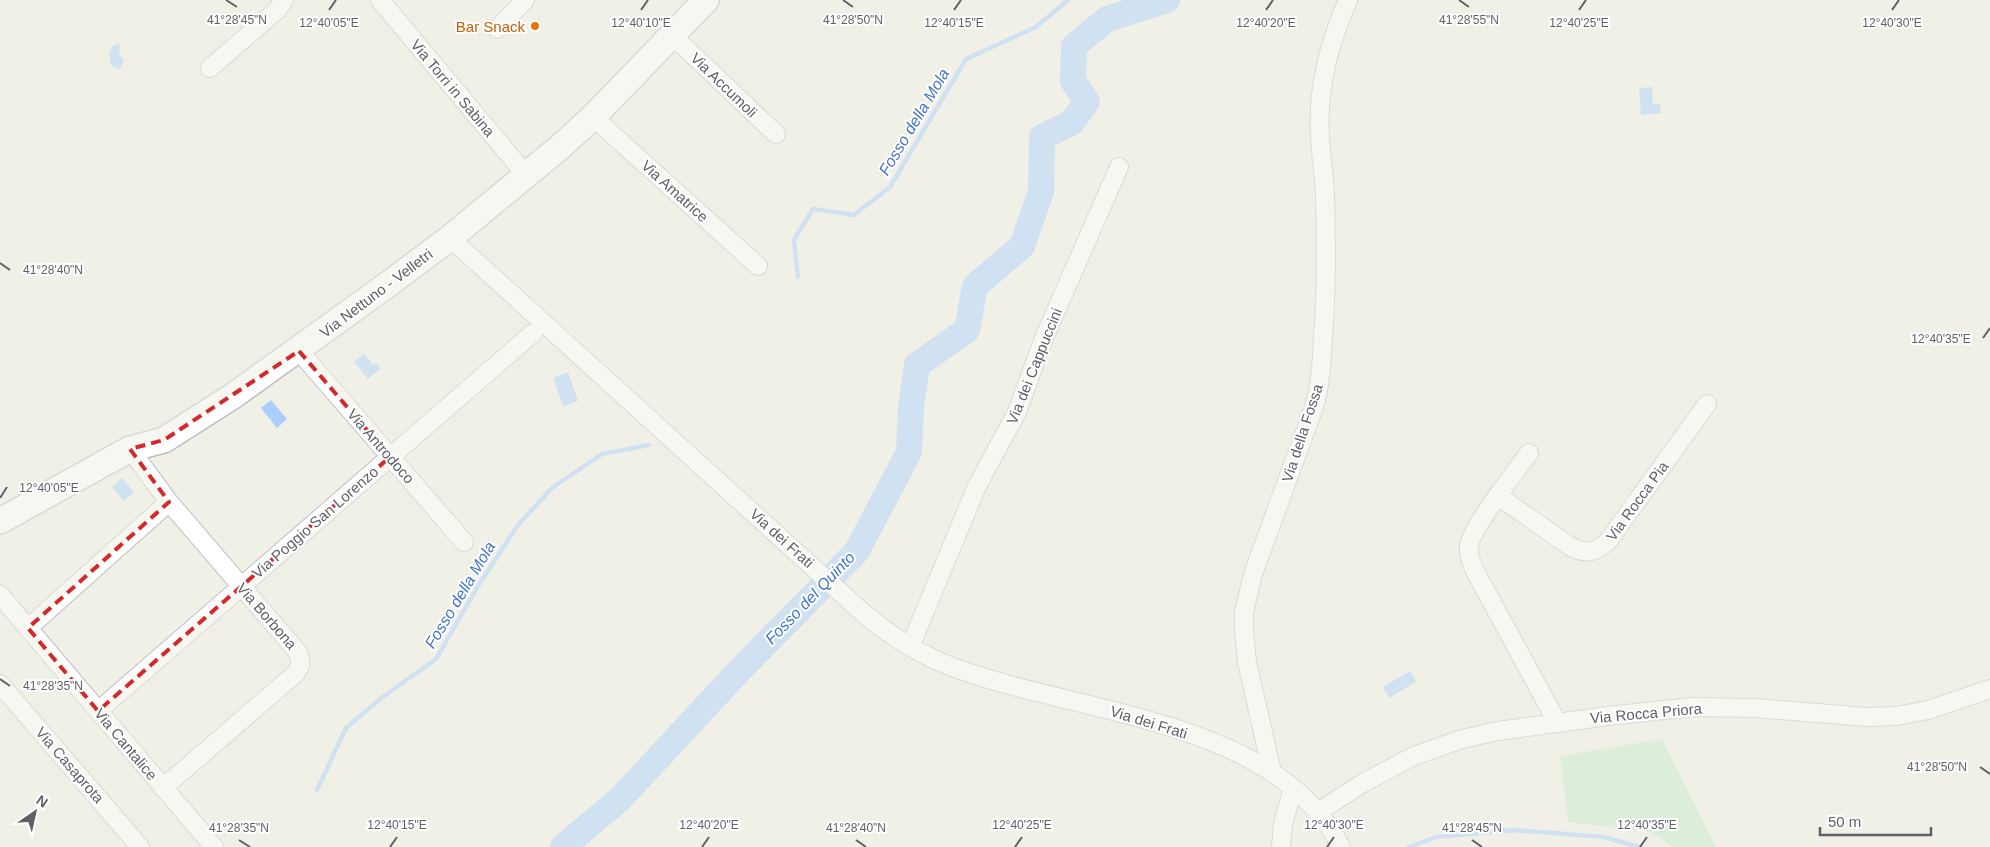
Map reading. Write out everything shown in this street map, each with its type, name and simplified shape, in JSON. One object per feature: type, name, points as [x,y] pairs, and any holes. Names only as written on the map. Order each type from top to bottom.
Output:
[{"type":"main road","name":"Via Nettuno - Velletri","points":[[0,521],[130,449],[164,440],[233,396],[299,350],[450,238],[526,175],[593,117],[706,0]]},
{"type":"street","points":[[210,68],[277,10],[284,0]]},
{"type":"street","name":"Via Torri in Sabina","points":[[380,0],[526,175]]},
{"type":"street","points":[[497,29],[525,0]]},
{"type":"street","name":"Via della Fossa","points":[[1272,772],[1247,662],[1244,619],[1247,595],[1253,574],[1313,410],[1318,390],[1325,317],[1325,193],[1320,136],[1320,99],[1331,48],[1348,0]]},
{"type":"street","name":"Via Accumoli","points":[[672,35],[776,134]]},
{"type":"street","name":"Via Amatrice","points":[[593,117],[758,266]]},
{"type":"street","name":"Via dei Cappuccini","points":[[910,647],[977,486],[1017,412],[1044,338],[1119,167]]},
{"type":"street","name":"Via dei Frati","points":[[450,238],[840,591],[876,623],[910,647],[940,662],[972,674],[1134,717],[1191,735],[1239,754],[1272,772],[1293,788],[1318,812],[1342,847]]},
{"type":"street","name":"Via Poggio San Lorenzo","points":[[98,711],[533,333]]},
{"type":"street","name":"Via Antrodoco","points":[[299,350],[464,542]]},
{"type":"street","name":"Via Rocca Pia","points":[[1498,496],[1571,547],[1590,553],[1598,550],[1609,540],[1707,404]]},
{"type":"street","name":"Via Borbona","points":[[130,449],[170,502],[296,650],[300,658],[300,666],[295,674],[163,788]]},
{"type":"street","points":[[1529,453],[1472,535],[1469,544],[1471,560],[1476,573],[1557,722]]},
{"type":"street","points":[[28,628],[170,502]]},
{"type":"street","name":"Via Cantalice","points":[[0,595],[214,847]]},
{"type":"street","name":"Via Casaprota","points":[[0,684],[140,847]]},
{"type":"street","name":"Via Rocca Priora","points":[[1318,812],[1373,778],[1432,749],[1491,732],[1666,708],[1697,707],[1856,716],[1896,716],[1928,710],[1990,689]]},
{"type":"street","points":[[1281,847],[1282,824],[1293,788]]},
{"type":"highlighted area","points":[[299,351],[390,457],[98,711],[28,628],[169,502],[130,449],[164,440]]},
{"type":"green space","points":[[1662,739],[1716,847],[1673,847],[1651,832],[1568,822],[1560,756]]},
{"type":"water","points":[[118,43],[120,46],[119,53],[124,61],[118,69],[111,65],[109,54],[113,46]]},
{"type":"water","points":[[1652,87],[1653,104],[1660,104],[1661,113],[1641,115],[1639,88]]},
{"type":"water","points":[[364,354],[373,365],[376,363],[381,368],[368,379],[354,362]]},
{"type":"water","points":[[568,372],[578,401],[563,406],[553,378]]},
{"type":"water","points":[[271,400],[287,419],[277,428],[261,408]]},
{"type":"water","points":[[122,478],[134,492],[124,501],[112,487]]},
{"type":"water","points":[[1410,671],[1416,682],[1389,698],[1383,687]]},
{"type":"waterway","name":"Fosso della Mola","points":[[798,277],[794,240],[813,209],[854,215],[890,187],[966,59],[1036,27],[1068,0]]},
{"type":"waterway","name":"Fosso del Quinto","points":[[563,847],[620,799],[737,673],[857,551],[909,452],[911,408],[917,365],[967,330],[975,286],[1022,246],[1041,192],[1042,137],[1071,123],[1087,102],[1073,81],[1074,46],[1107,19],[1167,0]]},
{"type":"waterway","name":"Fosso della Mola","points":[[317,790],[346,728],[380,699],[436,659],[478,586],[518,525],[552,488],[602,454],[649,445]]},
{"type":"waterway","points":[[1409,847],[1437,837],[1513,830],[1604,837],[1639,847]]},
{"type":"place","name":"Bar Snack","points":[[535,26]]}]
